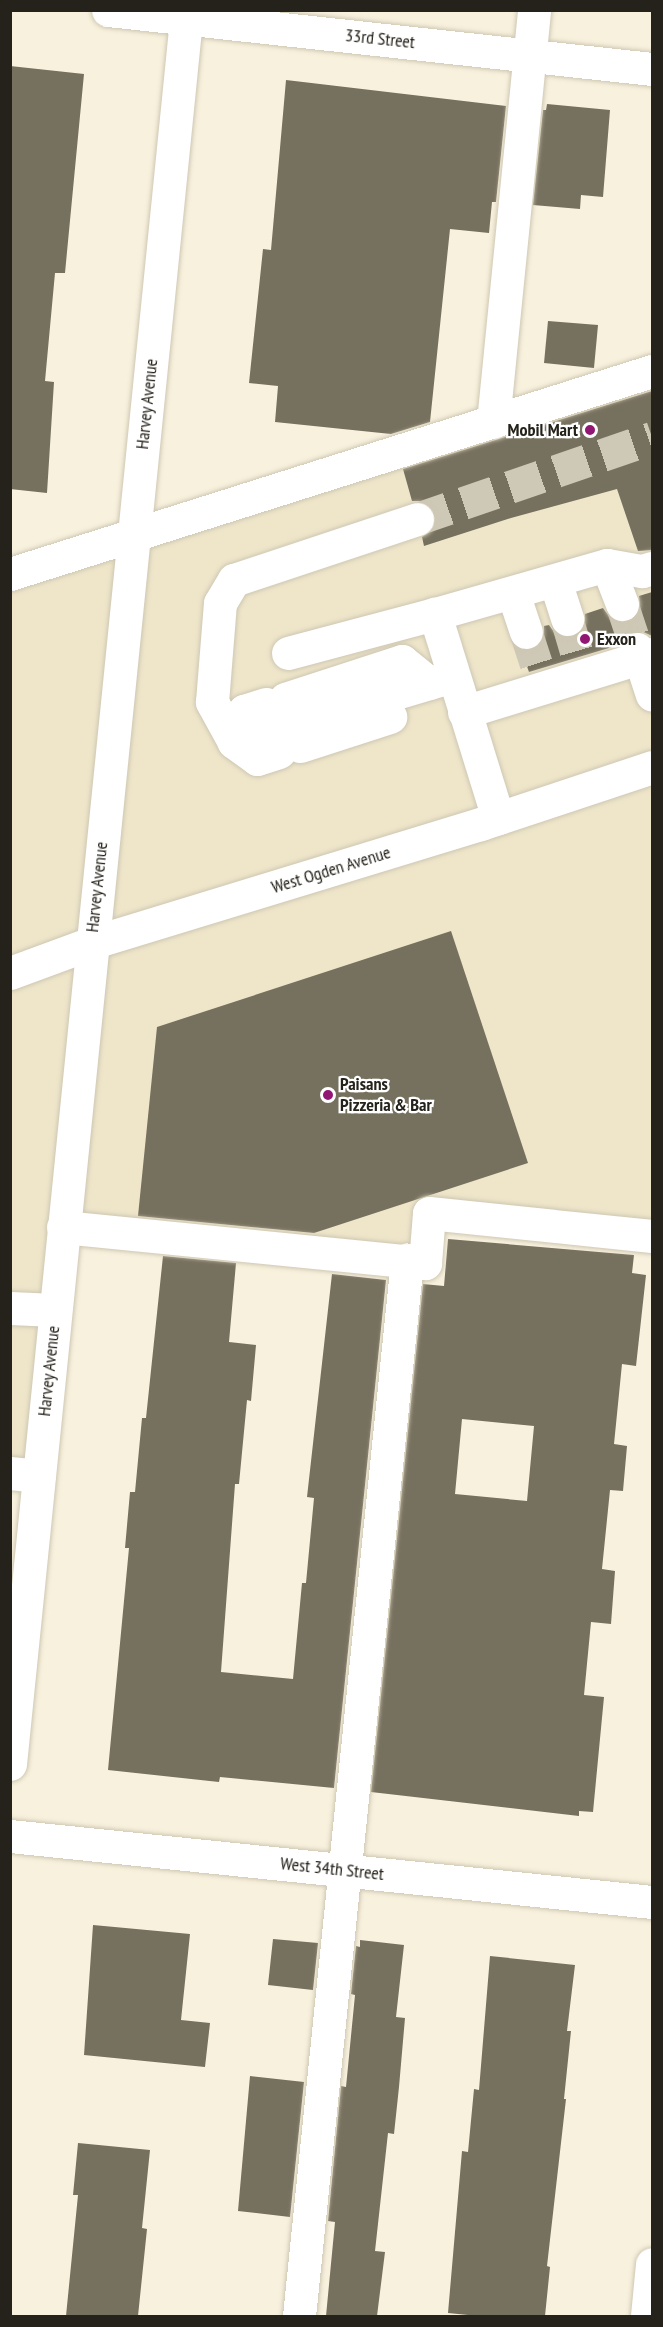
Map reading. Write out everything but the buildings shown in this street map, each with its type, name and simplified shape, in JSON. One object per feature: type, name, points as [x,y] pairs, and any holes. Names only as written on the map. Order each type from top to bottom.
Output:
[{"type":"street","name":"33rd Street","points":[[108,10],[187,15],[652,69]]},
{"type":"street","points":[[494,422],[534,10]]},
{"type":"street","name":"Harvey Avenue","points":[[10,1764],[25,1474],[55,1310],[187,15]]},
{"type":"street","points":[[10,574],[133,533],[652,371]]},
{"type":"street","points":[[417,519],[234,580],[220,603],[212,702],[234,742],[282,726],[402,661],[441,680],[464,712],[498,818]]},
{"type":"street","points":[[288,653],[513,593],[607,565],[642,571],[652,568]]},
{"type":"street","points":[[607,565],[622,604]]},
{"type":"street","points":[[555,580],[567,619]]},
{"type":"street","points":[[513,593],[526,632]]},
{"type":"street","points":[[282,726],[428,705],[441,680],[435,614]]},
{"type":"street","points":[[464,712],[542,683],[643,654],[652,695]]},
{"type":"street","name":"West Ogden Avenue","points":[[10,973],[91,944],[498,818],[652,767]]},
{"type":"street","points":[[63,1227],[425,1263],[429,1213],[652,1236]]},
{"type":"street","points":[[299,2316],[407,1260]]},
{"type":"street","points":[[10,1308],[55,1310]]},
{"type":"street","name":"West 34th Street","points":[[10,1836],[652,1902]]},
{"type":"street","points":[[647,2316],[652,2264]]},
{"type":"shaded area","points":[[652,376],[652,1228],[425,1204],[420,1255],[69,1219],[42,1470],[11,1466],[10,581]]},
{"type":"tunnel","points":[[417,519],[652,438]]},
{"type":"tunnel","points":[[622,604],[637,649]]},
{"type":"tunnel","points":[[567,619],[581,667]]},
{"type":"tunnel","points":[[526,632],[541,678]]},
{"type":"place","name":"Mobil Mart","points":[[590,430]]},
{"type":"place","name":"Exxon","points":[[585,639]]},
{"type":"place","name":"Paisans Pizzeria & Bar","points":[[328,1095]]}]
